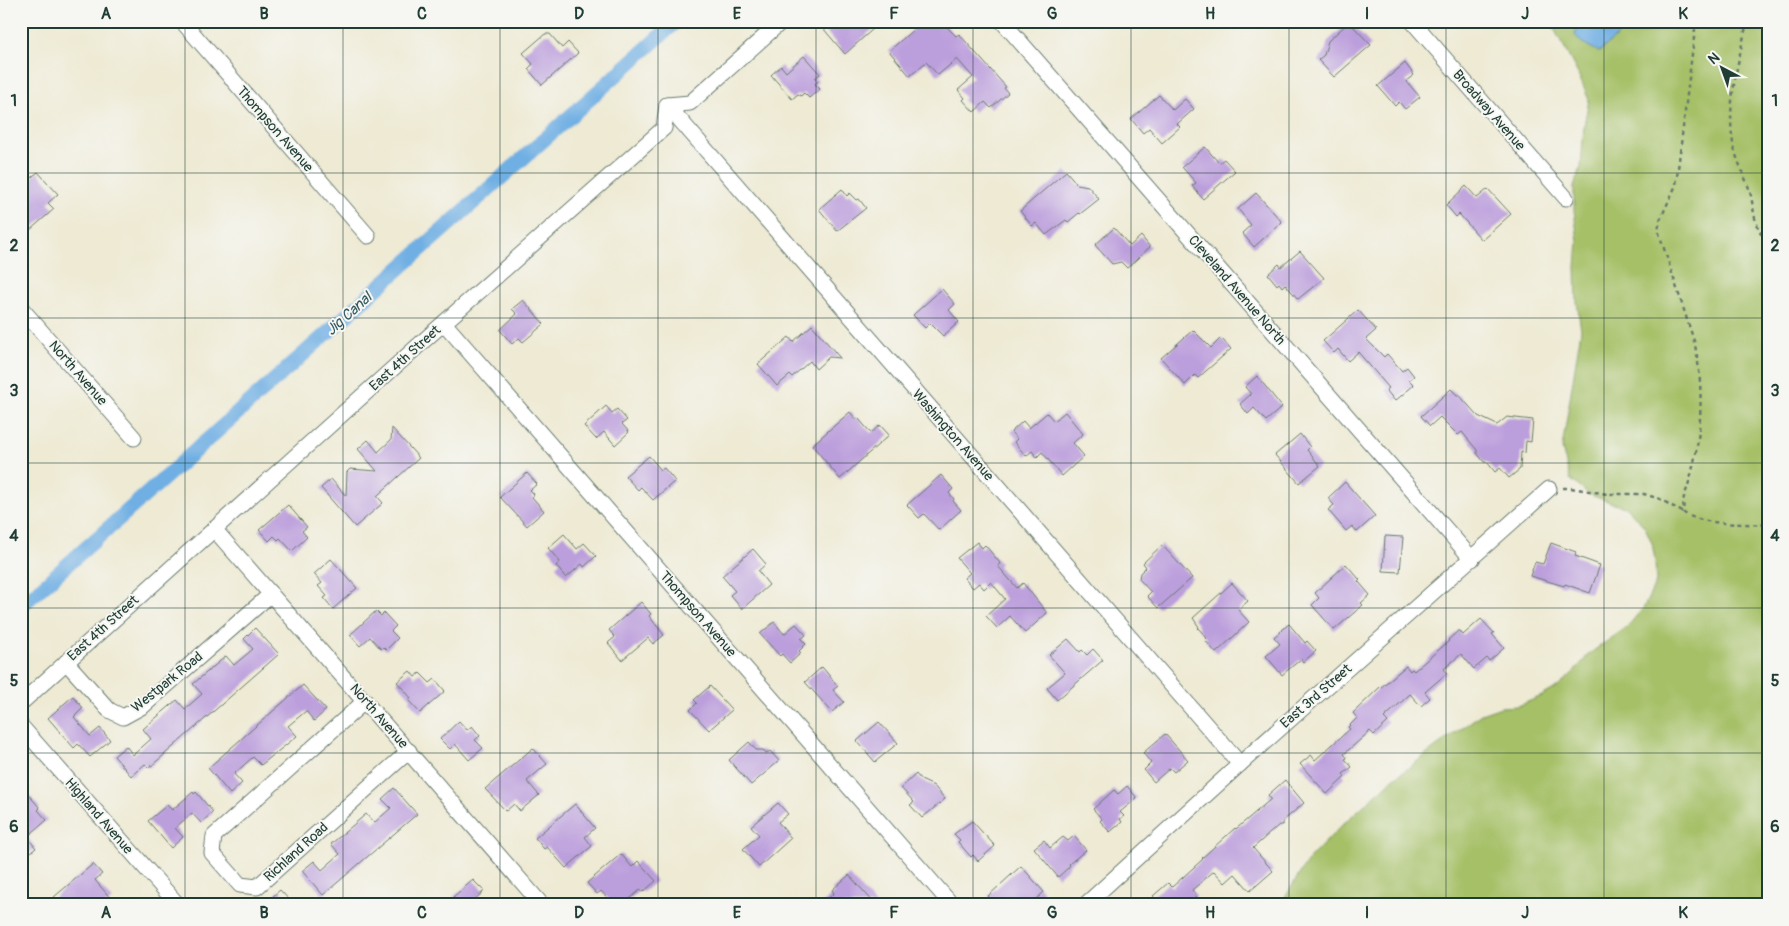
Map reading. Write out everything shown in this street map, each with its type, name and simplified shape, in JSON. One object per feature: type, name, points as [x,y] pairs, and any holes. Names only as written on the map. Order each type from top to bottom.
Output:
[{"type":"street","name":"Thompson Avenue","points":[[182,21],[368,236]]},
{"type":"street","points":[[667,105],[690,103],[782,21]]},
{"type":"street","name":"Cleveland Avenue North","points":[[1002,21],[1472,559]]},
{"type":"street","name":"Broadway Avenue","points":[[1412,21],[1566,198]]},
{"type":"street","name":"East 4th Street","points":[[21,703],[664,128],[667,105]]},
{"type":"street","name":"Washington Avenue","points":[[667,105],[1240,764]]},
{"type":"street","name":"North Avenue","points":[[21,308],[134,438]]},
{"type":"street","name":"Thompson Avenue","points":[[444,323],[952,905]]},
{"type":"street","name":"East 3rd Street","points":[[1085,905],[1240,764],[1550,489]]},
{"type":"street","name":"North Avenue","points":[[214,529],[542,905]]},
{"type":"street","name":"Westpark Road","points":[[66,662],[109,710],[123,717],[143,706],[271,594]]},
{"type":"street","name":"Richland Road","points":[[365,701],[214,836],[212,853],[240,885],[257,887],[409,751]]},
{"type":"street","name":"Highland Avenue","points":[[21,726],[178,905]]},
{"type":"path","points":[[1684,513],[1683,500],[1694,462],[1700,415],[1698,359],[1658,230],[1660,220],[1676,184],[1696,21]]},
{"type":"path","points":[[1747,21],[1734,89],[1733,136],[1739,164],[1750,194],[1755,219],[1760,234],[1768,246]]},
{"type":"path","points":[[1550,489],[1572,488],[1607,494],[1644,494],[1660,499],[1692,518],[1768,525]]},
{"type":"green space","points":[[1550,21],[1580,21],[1576,35],[1581,42],[1599,52],[1623,31],[1618,21],[1768,21],[1768,905],[1280,905],[1309,859],[1344,823],[1392,780],[1481,714],[1501,707],[1518,706],[1542,696],[1559,686],[1589,654],[1627,627],[1644,607],[1656,582],[1652,543],[1645,527],[1627,508],[1588,494],[1570,479],[1562,448],[1581,330],[1577,302],[1576,267],[1578,241],[1574,211],[1574,187],[1581,167],[1584,125],[1589,100],[1578,74]]},
{"type":"water","points":[[1580,21],[1618,21],[1623,31],[1599,52],[1581,42],[1575,35]]},
{"type":"building","points":[[830,21],[867,21],[873,29],[845,54],[822,27]]},
{"type":"building","points":[[923,21],[941,21],[956,36],[959,34],[1006,87],[1004,88],[1008,93],[991,108],[985,102],[974,112],[963,100],[965,98],[958,90],[973,77],[957,59],[938,75],[926,62],[910,76],[889,51]]},
{"type":"building","points":[[1349,22],[1371,45],[1334,77],[1318,60],[1324,55],[1328,41]]},
{"type":"building","points":[[545,34],[550,34],[562,48],[568,42],[578,53],[542,85],[528,69],[533,64],[523,53]]},
{"type":"building","points":[[804,56],[820,74],[815,78],[818,81],[815,84],[820,89],[809,98],[804,93],[801,96],[798,94],[792,99],[771,75],[781,66],[786,72]]},
{"type":"building","points":[[1405,63],[1414,75],[1406,81],[1420,97],[1405,109],[1399,102],[1395,106],[1378,86]]},
{"type":"building","points":[[1159,95],[1173,110],[1185,99],[1194,109],[1177,124],[1180,127],[1162,143],[1149,128],[1143,133],[1131,119]]},
{"type":"building","points":[[1205,147],[1219,163],[1224,159],[1235,171],[1203,199],[1192,186],[1196,183],[1182,167]]},
{"type":"building","points":[[1066,171],[1077,184],[1088,186],[1099,199],[1080,214],[1068,222],[1066,220],[1046,235],[1036,223],[1032,226],[1020,211]]},
{"type":"building","points":[[21,172],[28,180],[38,172],[58,194],[48,203],[54,209],[21,238]]},
{"type":"building","points":[[1466,186],[1477,198],[1488,189],[1511,214],[1482,240],[1459,214],[1456,217],[1446,205]]},
{"type":"building","points":[[842,189],[847,196],[850,193],[857,200],[859,199],[866,208],[837,231],[819,209]]},
{"type":"building","points":[[1256,193],[1282,222],[1254,247],[1242,233],[1251,225],[1238,209]]},
{"type":"building","points":[[1114,228],[1130,246],[1141,236],[1150,247],[1127,268],[1121,262],[1112,264],[1095,245]]},
{"type":"building","points":[[1300,251],[1324,278],[1298,299],[1285,284],[1282,287],[1279,283],[1277,285],[1268,274],[1279,264],[1281,267]]},
{"type":"building","points":[[942,289],[955,304],[949,310],[959,322],[943,336],[930,323],[925,328],[913,315]]},
{"type":"building","points":[[523,300],[544,324],[523,342],[519,338],[512,344],[500,330],[517,314],[512,309]]},
{"type":"building","points":[[1358,310],[1376,330],[1366,339],[1384,357],[1387,354],[1402,371],[1407,367],[1414,376],[1409,380],[1414,385],[1395,401],[1386,390],[1389,388],[1358,352],[1348,361],[1338,349],[1334,353],[1323,341]]},
{"type":"building","points":[[812,325],[840,358],[829,357],[816,369],[810,361],[792,377],[790,375],[777,386],[758,364],[789,337],[793,342]]},
{"type":"building","points":[[1193,330],[1211,348],[1221,338],[1231,349],[1198,378],[1195,375],[1185,385],[1161,358]]},
{"type":"building","points":[[1257,376],[1282,407],[1266,421],[1254,408],[1248,414],[1240,404],[1251,394],[1245,387]]},
{"type":"building","points":[[1451,389],[1478,416],[1497,425],[1507,417],[1533,420],[1531,442],[1526,441],[1525,453],[1521,452],[1520,469],[1509,478],[1500,468],[1495,472],[1487,462],[1484,462],[1462,432],[1458,435],[1440,417],[1430,426],[1421,416]]},
{"type":"building","points":[[606,406],[612,413],[617,409],[627,420],[622,424],[629,432],[615,445],[604,432],[596,439],[584,426]]},
{"type":"building","points":[[850,412],[871,433],[880,425],[889,435],[840,479],[812,445]]},
{"type":"building","points":[[1065,412],[1083,434],[1073,443],[1084,456],[1062,476],[1042,452],[1037,457],[1032,451],[1026,456],[1014,442],[1017,439],[1011,432],[1023,421],[1029,428],[1047,413],[1054,421]]},
{"type":"building","points":[[392,428],[419,458],[377,496],[383,503],[355,527],[321,488],[331,479],[346,496],[347,472],[350,469],[377,471],[358,449],[368,440],[378,452],[391,440]]},
{"type":"building","points":[[1300,434],[1310,447],[1307,450],[1320,466],[1299,483],[1275,455]]},
{"type":"building","points":[[649,456],[661,470],[664,468],[675,481],[653,500],[641,487],[638,490],[625,476]]},
{"type":"building","points":[[527,473],[537,484],[530,490],[534,494],[532,497],[544,511],[527,526],[500,497]]},
{"type":"building","points":[[941,475],[953,489],[949,493],[961,510],[939,530],[924,514],[919,518],[907,505]]},
{"type":"building","points":[[1345,482],[1375,516],[1357,532],[1352,526],[1346,531],[1328,510],[1334,505],[1328,498]]},
{"type":"building","points":[[288,505],[307,527],[302,531],[307,537],[292,551],[280,538],[278,540],[274,536],[269,541],[259,530]]},
{"type":"building","points":[[564,534],[577,549],[584,543],[596,556],[584,567],[582,564],[566,578],[556,566],[560,562],[548,548]]},
{"type":"building","points":[[1385,536],[1403,537],[1400,572],[1383,571]]},
{"type":"building","points":[[977,542],[982,548],[985,545],[1000,563],[998,566],[1017,588],[1023,583],[1047,613],[1025,633],[1010,616],[997,628],[986,616],[1005,599],[991,582],[984,589],[979,583],[973,588],[964,578],[970,573],[957,558]]},
{"type":"building","points":[[1551,543],[1576,552],[1575,556],[1600,565],[1590,593],[1565,584],[1564,586],[1530,576],[1535,562],[1543,564]]},
{"type":"building","points":[[1162,545],[1192,578],[1158,608],[1147,596],[1151,592],[1139,579],[1140,573],[1146,567],[1143,563]]},
{"type":"building","points":[[753,549],[766,564],[758,571],[769,585],[742,609],[730,595],[735,591],[722,576]]},
{"type":"building","points":[[331,559],[357,588],[333,609],[324,598],[327,596],[318,586],[322,583],[314,574]]},
{"type":"building","points":[[1346,564],[1370,595],[1361,603],[1363,605],[1334,630],[1312,605],[1319,598],[1315,593]]},
{"type":"building","points":[[1232,583],[1248,601],[1238,610],[1249,622],[1216,653],[1205,640],[1207,638],[1198,628],[1193,618]]},
{"type":"building","points":[[641,602],[664,635],[653,644],[648,638],[622,660],[608,643],[615,637],[609,630]]},
{"type":"building","points":[[376,611],[381,616],[384,613],[396,626],[391,631],[398,638],[386,650],[383,647],[381,649],[370,637],[360,646],[350,635]]},
{"type":"building","points":[[1481,619],[1504,648],[1489,661],[1487,658],[1474,669],[1461,654],[1444,669],[1447,673],[1425,692],[1430,698],[1421,706],[1410,694],[1384,718],[1388,722],[1374,735],[1370,731],[1344,754],[1347,758],[1345,759],[1352,767],[1343,774],[1345,777],[1327,794],[1300,764],[1311,755],[1315,760],[1350,729],[1348,727],[1357,718],[1353,713],[1380,687],[1406,666],[1410,671],[1412,669],[1414,671],[1459,630],[1463,635]]},
{"type":"building","points":[[774,622],[784,634],[796,624],[806,635],[801,639],[806,644],[799,651],[801,653],[790,663],[782,654],[780,656],[760,634]]},
{"type":"building","points":[[1289,624],[1305,643],[1307,641],[1316,651],[1303,662],[1301,659],[1282,675],[1266,656],[1280,644],[1274,637]]},
{"type":"building","points":[[255,628],[279,654],[149,768],[145,764],[131,776],[114,756],[126,746],[133,755],[151,739],[143,729],[177,700],[185,709],[202,694],[193,684],[226,656],[234,665],[253,649],[244,639]]},
{"type":"building","points":[[1068,639],[1080,652],[1082,650],[1087,655],[1093,649],[1103,660],[1057,700],[1047,688],[1065,673],[1049,655]]},
{"type":"building","points":[[822,667],[838,686],[833,690],[844,702],[832,712],[805,682]]},
{"type":"building","points":[[410,671],[415,677],[420,673],[430,683],[435,679],[445,691],[420,713],[409,701],[411,698],[397,682]]},
{"type":"building","points":[[303,685],[326,710],[314,721],[306,711],[288,726],[297,736],[261,765],[253,757],[234,774],[242,783],[230,794],[208,768]]},
{"type":"building","points":[[710,686],[732,710],[709,730],[690,710],[697,703],[694,700]]},
{"type":"building","points":[[73,696],[83,708],[74,717],[90,736],[100,728],[110,740],[90,757],[78,744],[74,748],[48,718]]},
{"type":"building","points":[[459,721],[467,730],[472,726],[480,736],[475,740],[483,748],[469,760],[455,744],[450,749],[440,739]]},
{"type":"building","points":[[879,722],[898,743],[875,762],[857,741]]},
{"type":"building","points":[[1165,734],[1188,760],[1174,772],[1170,768],[1154,782],[1144,770],[1151,763],[1143,753]]},
{"type":"building","points":[[749,742],[756,750],[763,750],[766,754],[770,751],[779,761],[751,785],[729,760]]},
{"type":"building","points":[[533,748],[547,764],[527,781],[539,795],[520,811],[514,804],[506,811],[485,789]]},
{"type":"building","points":[[916,774],[921,780],[934,786],[945,799],[922,818],[910,805],[914,802],[901,788]]},
{"type":"building","points":[[1285,780],[1304,803],[1283,821],[1283,825],[1279,825],[1253,848],[1273,871],[1250,891],[1235,874],[1225,883],[1214,871],[1192,890],[1196,895],[1193,905],[1161,905],[1153,896],[1168,883],[1172,887],[1235,828],[1271,799],[1268,795]]},
{"type":"building","points":[[21,786],[40,808],[38,810],[47,820],[27,837],[36,848],[27,855],[21,849]]},
{"type":"building","points":[[1127,786],[1137,798],[1120,812],[1124,816],[1120,819],[1122,822],[1110,832],[1100,821],[1102,819],[1093,809],[1114,790],[1118,794]]},
{"type":"building","points":[[394,788],[417,814],[323,895],[302,871],[314,861],[322,870],[340,854],[331,844],[366,814],[374,823],[391,808],[382,799]]},
{"type":"building","points":[[193,792],[194,794],[196,792],[213,812],[201,823],[192,813],[175,828],[183,837],[171,848],[148,821],[167,805],[172,810]]},
{"type":"building","points":[[778,803],[788,814],[778,822],[791,838],[759,867],[743,849],[759,835],[751,826]]},
{"type":"building","points":[[575,804],[595,828],[585,837],[592,846],[566,868],[547,847],[544,849],[535,838]]},
{"type":"building","points":[[972,821],[995,846],[978,861],[973,855],[971,857],[958,842],[960,840],[954,834]]},
{"type":"building","points":[[1074,836],[1086,850],[1069,864],[1068,868],[1058,877],[1034,848],[1044,840],[1050,848],[1063,837],[1068,841]]},
{"type":"building","points":[[621,854],[632,867],[638,861],[656,881],[643,892],[640,890],[623,905],[614,905],[601,891],[597,894],[587,883]]},
{"type":"building","points":[[93,864],[102,874],[95,880],[112,900],[106,905],[60,905],[54,897]]},
{"type":"building","points":[[1021,866],[1044,892],[1030,905],[1012,905],[1006,899],[1000,905],[996,905],[988,896]]},
{"type":"building","points":[[849,875],[876,905],[821,905],[834,893],[832,890]]},
{"type":"building","points":[[473,880],[484,891],[469,905],[460,905],[453,897]]},
{"type":"building","points":[[280,890],[294,905],[263,905]]},
{"type":"waterway","name":"Jig Canal","points":[[21,606],[677,21]]}]
